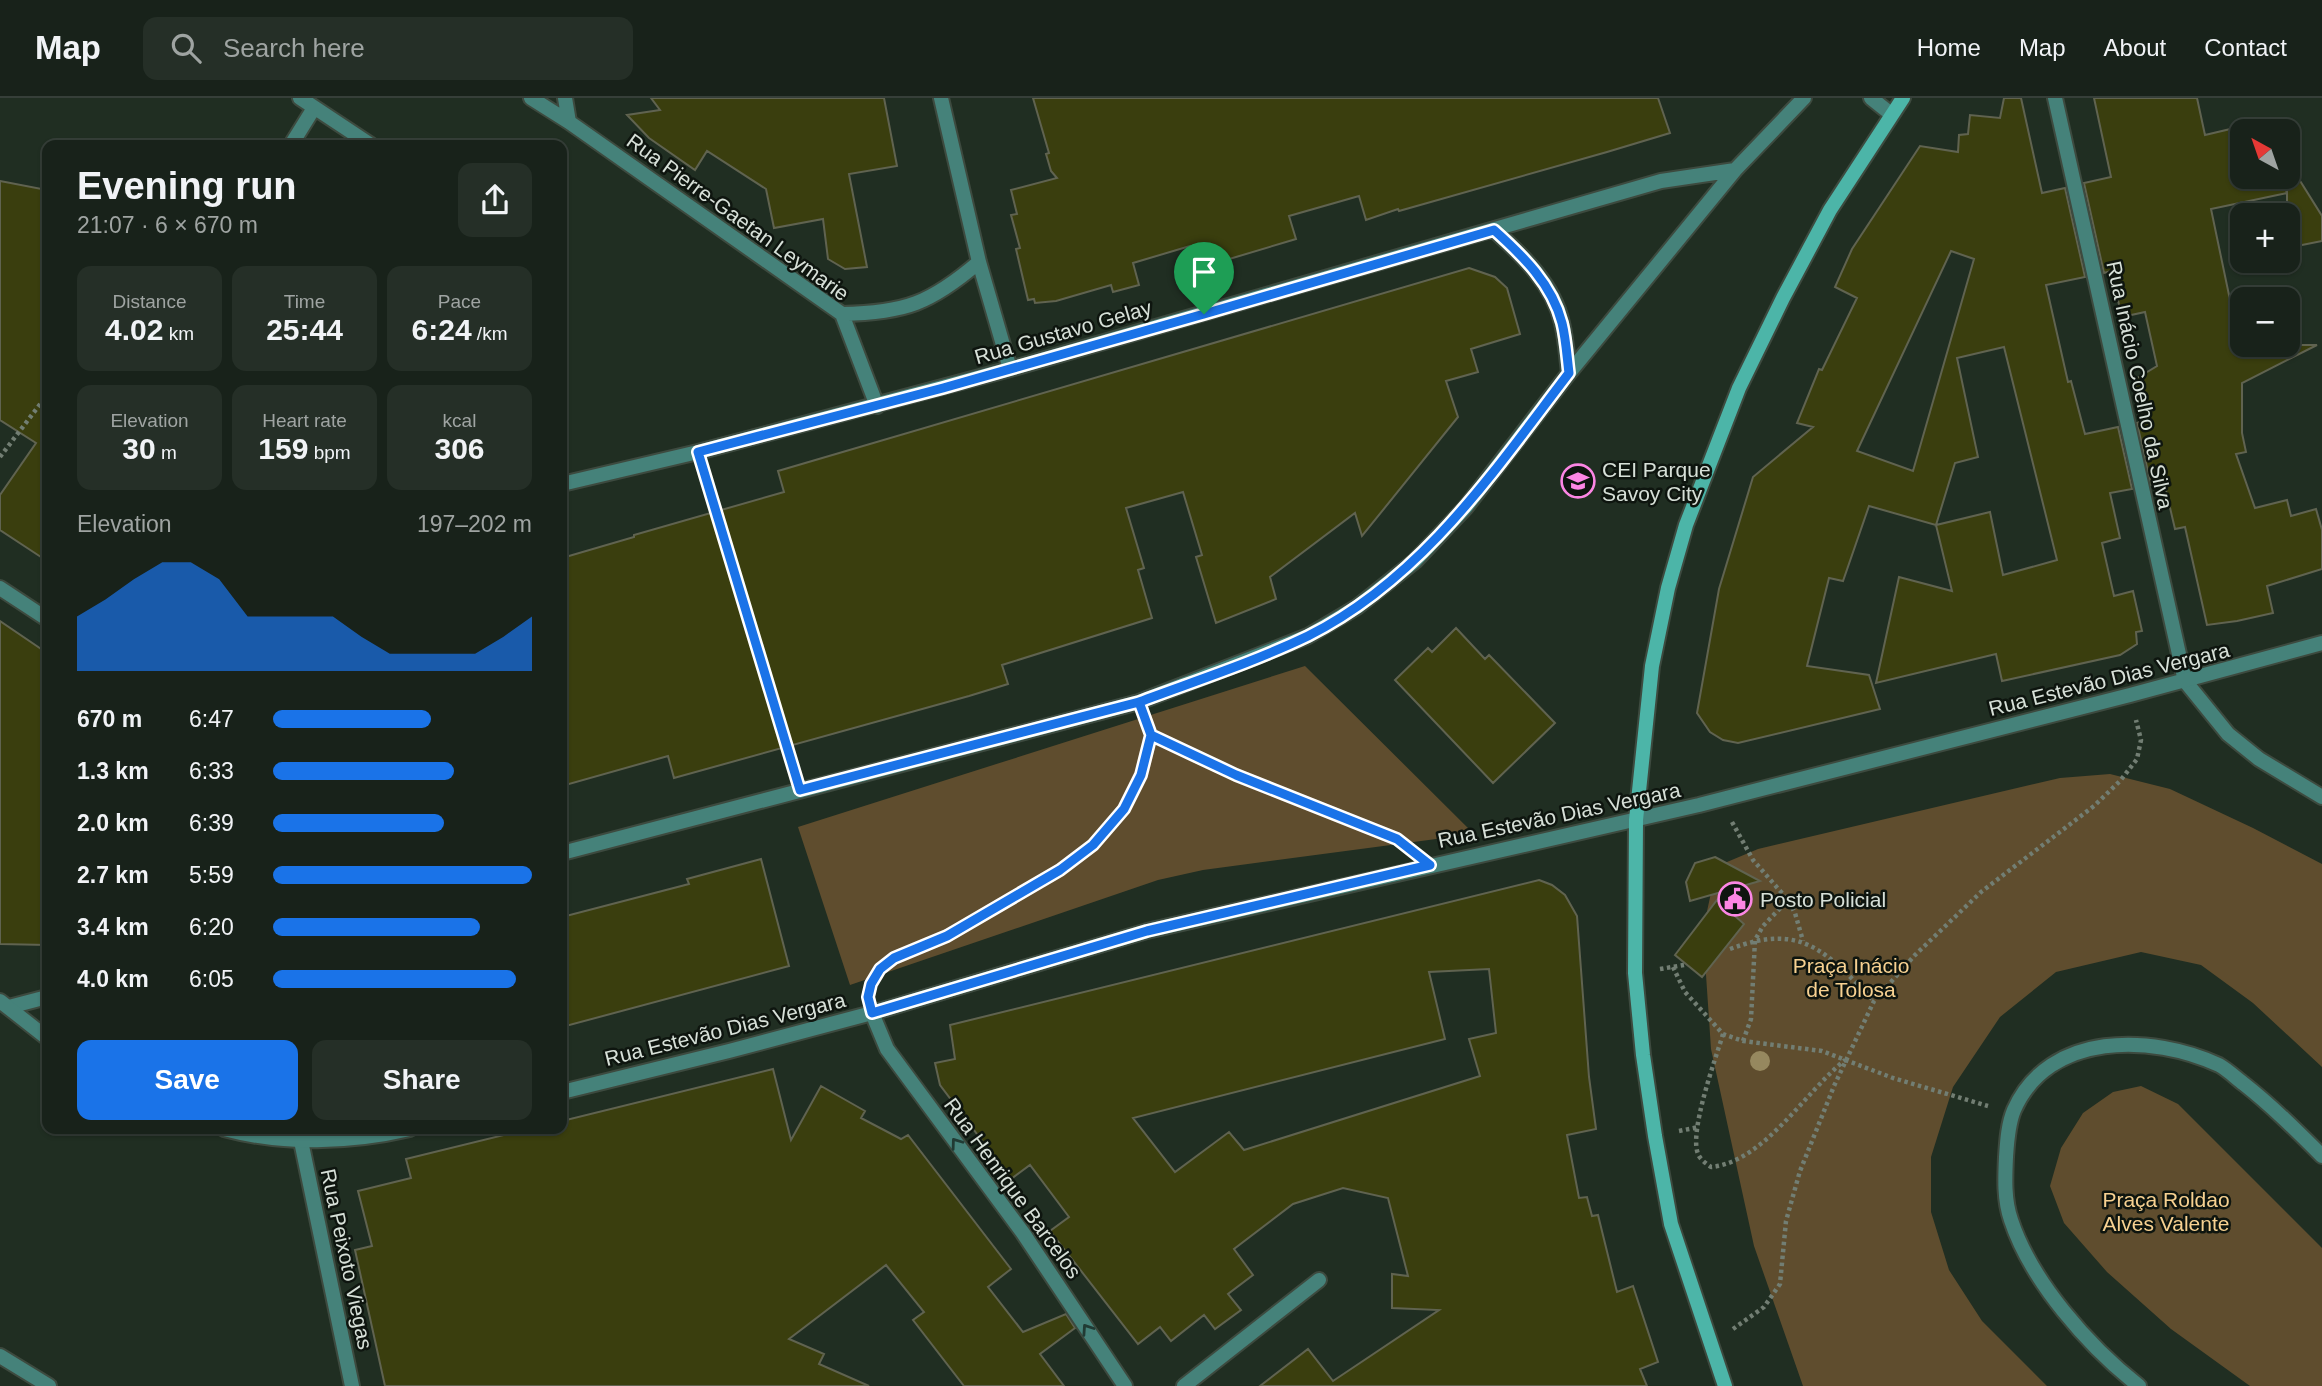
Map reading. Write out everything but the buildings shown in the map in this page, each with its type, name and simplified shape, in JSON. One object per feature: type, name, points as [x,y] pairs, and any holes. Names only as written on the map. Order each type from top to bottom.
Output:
[{"type":"main road","points":[[1725,1386],[1671,1224],[1651,1109],[1635,974],[1636,820],[1652,666],[1668,588],[1686,525],[1739,388],[1830,210],[1903,98]]},
{"type":"street","points":[[300,98],[363,140]]},
{"type":"street","name":"Rua Pierre-Gaetan Leymarie","points":[[531,98],[842,314],[877,406]]},
{"type":"street","points":[[565,98],[569,122]]},
{"type":"street","points":[[941,98],[979,261],[1010,369]]},
{"type":"street","points":[[567,852],[1139,702],[1308,636],[1357,607],[1415,561],[1466,507],[1569,373],[1735,170],[1804,98]]},
{"type":"street","points":[[1871,98],[1891,114]]},
{"type":"street","name":"Rua Inácio Coelho da Silva","points":[[2055,98],[2185,681]]},
{"type":"street","points":[[294,140],[314,108]]},
{"type":"street","name":"Rua Gustavo Gelay","points":[[567,483],[877,406],[1661,181],[1735,170]]},
{"type":"street","points":[[1494,230],[1525,258],[1549,290],[1562,322],[1569,373]]},
{"type":"street","points":[[842,314],[879,314],[916,304],[950,286],[979,261]]},
{"type":"street","points":[[0,588],[42,617]]},
{"type":"street","name":"Rua Estevão Dias Vergara","points":[[567,1091],[872,1013],[1147,931],[1636,820],[2185,681],[2322,643]]},
{"type":"street","points":[[2185,681],[2228,734],[2259,759],[2322,797]]},
{"type":"street","points":[[5,1004],[42,998]]},
{"type":"street","points":[[5,1004],[42,1034]]},
{"type":"street","name":"Rua Henrique Barcelos","points":[[872,1013],[887,1049],[1023,1233],[1125,1386]]},
{"type":"street","points":[[2139,1386],[2081,1331],[2047,1291],[2025,1254],[2010,1218],[2005,1183],[2008,1140],[2012,1112],[2023,1092],[2051,1064],[2074,1053],[2120,1043],[2178,1051],[2221,1066],[2270,1104],[2322,1156]]},
{"type":"street","points":[[243,1134],[300,1141],[382,1134]]},
{"type":"street","name":"Rua Peixoto Viegas","points":[[300,1141],[352,1386]]},
{"type":"street","points":[[1184,1386],[1319,1280]]},
{"type":"street","points":[[0,1356],[50,1386]]},
{"type":"path","points":[[0,457],[42,402]]},
{"type":"path","points":[[698,452],[800,790]]},
{"type":"path","points":[[1709,1340],[1735,1328],[1764,1307],[1780,1284],[1786,1221],[1800,1171],[1846,1060],[1874,1001],[1915,955],[1981,892],[2094,806],[2120,781],[2137,759],[2141,740],[2130,695]]},
{"type":"path","points":[[872,1013],[868,997],[871,984],[880,969],[894,958],[947,936],[1060,870],[1093,845],[1124,809],[1141,775],[1151,735],[1139,702]]},
{"type":"path","points":[[1151,735],[1236,775],[1397,839],[1430,865]]},
{"type":"path","points":[[1720,799],[1753,860],[1788,900],[1795,913],[1803,941]]},
{"type":"path","points":[[1743,1041],[1751,1019],[1755,940],[1763,926],[1788,900]]},
{"type":"path","points":[[1730,949],[1755,940],[1803,941],[1827,956],[1874,1001]]},
{"type":"path","points":[[1673,967],[1685,992],[1723,1034],[1743,1041],[1822,1051],[1948,1096],[2012,1112]]},
{"type":"path","points":[[1723,1034],[1703,1095],[1696,1147],[1700,1158],[1712,1167],[1726,1166],[1769,1138],[1827,1074],[1846,1060]]},
{"type":"green space","points":[[1305,666],[1474,834],[1203,870],[1158,880],[850,985],[798,827]]},
{"type":"green space","name":"Praça Inácio de Tolosa","points":[[2110,774],[2170,789],[2322,864],[2322,1067],[2253,1003],[2201,965],[2141,952],[2056,972],[2000,1017],[1953,1087],[1931,1157],[1931,1212],[1949,1270],[1982,1321],[2047,1386],[1803,1386],[1754,1246],[1711,1049],[1703,930],[1715,874],[1727,862],[1758,849],[2060,778]]},
{"type":"green space","name":"Praça Roldao Alves Valente","points":[[2141,1086],[2178,1104],[2322,1248],[2322,1386],[2250,1386],[2171,1329],[2107,1272],[2064,1223],[2050,1186],[2061,1148],[2083,1113],[2113,1092]]},
{"type":"place","name":"CEI Parque Savoy City","points":[[1578,481]]},
{"type":"place","name":"Posto Policial","points":[[1735,899]]},
{"type":"route","points":[[1204,314],[877,406],[698,452],[800,790],[1139,702],[1151,735],[1236,775],[1397,839],[1430,865],[1147,931],[872,1013],[868,997],[871,984],[880,969],[894,958],[947,936],[1060,870],[1093,845],[1124,809],[1141,775],[1151,735],[1139,702],[1308,636],[1357,607],[1415,561],[1466,507],[1569,373],[1562,322],[1549,290],[1525,258],[1494,230],[1204,314]]}]
